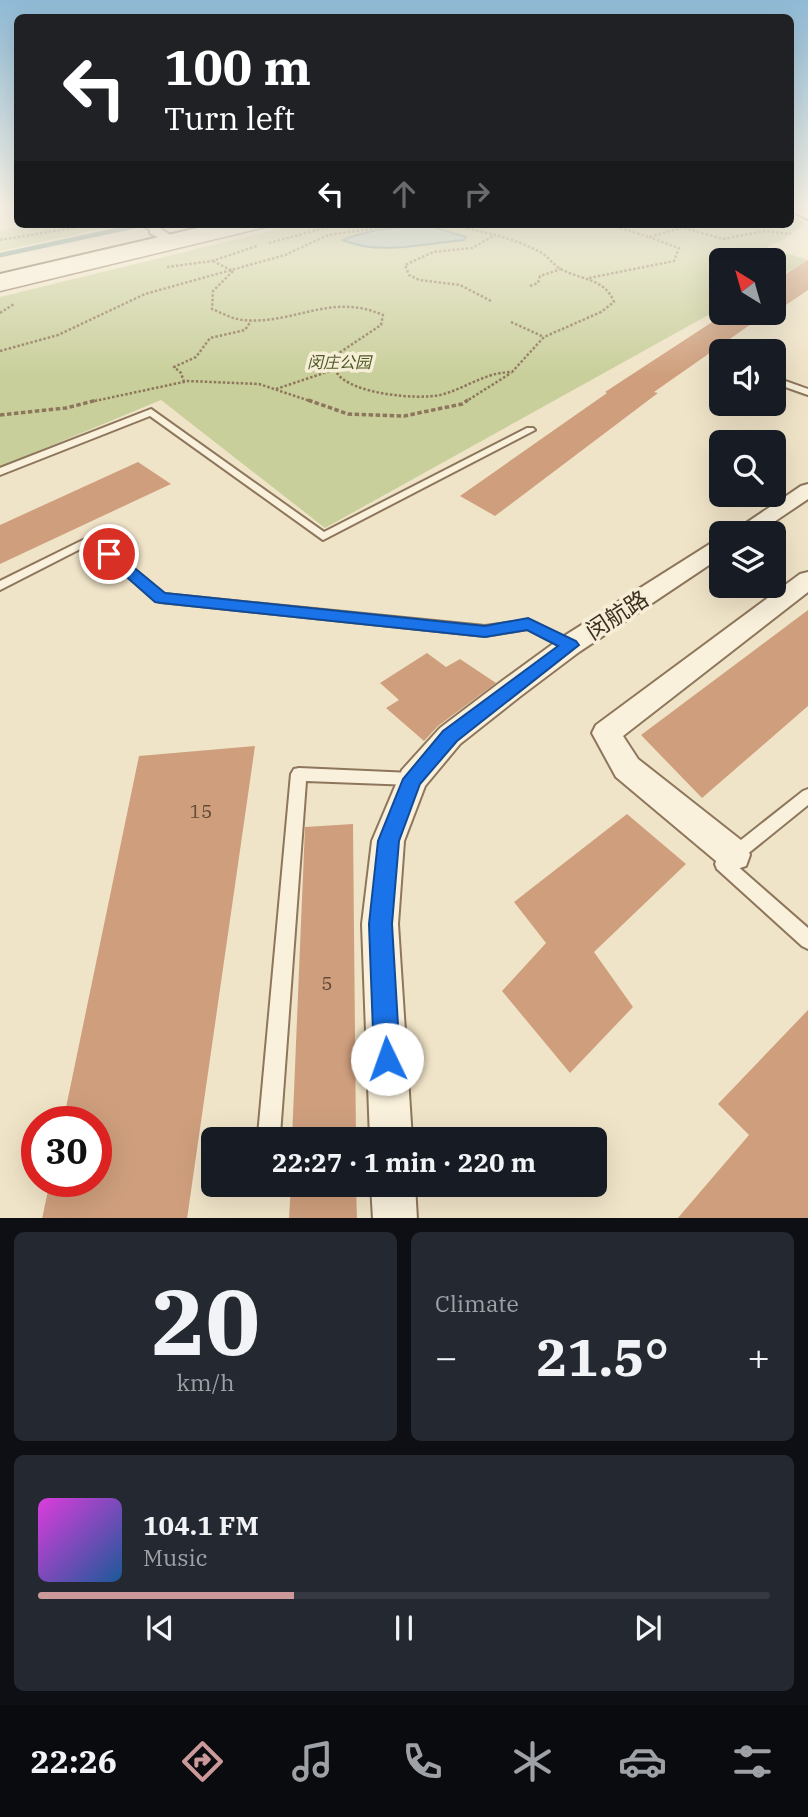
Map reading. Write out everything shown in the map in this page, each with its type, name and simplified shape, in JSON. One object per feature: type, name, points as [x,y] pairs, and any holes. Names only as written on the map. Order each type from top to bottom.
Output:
[{"type":"main road","points":[[0,273],[44,262]]},
{"type":"main road","points":[[0,279],[59,262]]},
{"type":"street","points":[[0,286],[72,262]]},
{"type":"street","points":[[761,521],[808,490]]},
{"type":"street","name":"闵航路","points":[[390,1127],[380,924],[388,841],[412,779],[450,736],[570,645],[709,555]]},
{"type":"street","points":[[734,855],[627,768],[606,733],[808,580]]},
{"type":"street","points":[[394,1197],[396,1218]]},
{"type":"lane","points":[[786,384],[808,392]]},
{"type":"lane","points":[[0,472],[151,412],[323,537],[530,430]]},
{"type":"lane","points":[[0,586],[91,539],[161,598],[485,631],[528,624],[570,645]]},
{"type":"lane","points":[[270,1127],[299,775],[412,779]]},
{"type":"lane","points":[[808,796],[723,864],[808,940]]},
{"type":"path","points":[[0,351],[58,335],[145,294],[263,262]]},
{"type":"path","points":[[412,262],[405,265],[409,275],[419,280],[460,285],[491,301]]},
{"type":"path","points":[[0,415],[66,408],[184,382],[260,384],[348,414],[404,416],[462,404],[512,372],[544,337],[601,312],[614,302],[610,291],[588,278],[561,269],[553,262]]},
{"type":"path","points":[[588,278],[614,272],[643,270],[671,262]]},
{"type":"path","points":[[530,286],[538,283],[540,276],[561,269]]},
{"type":"path","points":[[233,271],[213,291],[212,309],[242,320],[267,319],[315,308],[348,305],[374,310],[383,315],[381,325],[333,357],[337,374],[352,386],[379,393],[439,396],[499,371],[512,372]]},
{"type":"path","points":[[184,382],[181,373],[174,367],[202,354],[210,338],[245,330],[252,320]]},
{"type":"path","points":[[511,322],[544,337]]},
{"type":"path","points":[[275,390],[336,369]]},
{"type":"green space","name":"闵庄公园","points":[[144,262],[709,262],[709,315],[325,528],[161,400],[0,467],[0,297]]},
{"type":"green space","name":"闵庄公园","points":[[786,262],[805,262],[786,272]]},
{"type":"building","points":[[805,262],[808,262],[808,290],[786,305],[786,274]]},
{"type":"building","points":[[709,324],[748,326],[730,339],[709,339],[709,354],[654,392],[658,393],[495,516],[460,496],[607,393],[605,392]]},
{"type":"building","points":[[138,462],[171,484],[0,564],[0,525]]},
{"type":"building","points":[[808,610],[808,706],[702,798],[641,735]]},
{"type":"building","points":[[427,653],[446,667],[460,659],[496,683],[438,726],[424,741],[386,708],[399,700],[380,683]]},
{"type":"building","points":[[255,746],[187,1218],[42,1218],[47,1197],[112,1197],[112,1106],[66,1106],[139,756]]},
{"type":"building","points":[[627,814],[686,864],[594,952],[633,1007],[570,1073],[502,991],[546,943],[514,902]]},
{"type":"building","points":[[353,824],[356,1127],[292,1127],[305,827]]},
{"type":"building","points":[[808,1010],[808,1218],[678,1218],[749,1135],[718,1104]]},
{"type":"building","points":[[290,1197],[356,1197],[357,1218],[289,1218]]},
{"type":"route","points":[[109,554],[161,598],[485,631],[528,624],[570,645],[450,736],[412,779],[388,841],[380,924],[387,1059]]}]
